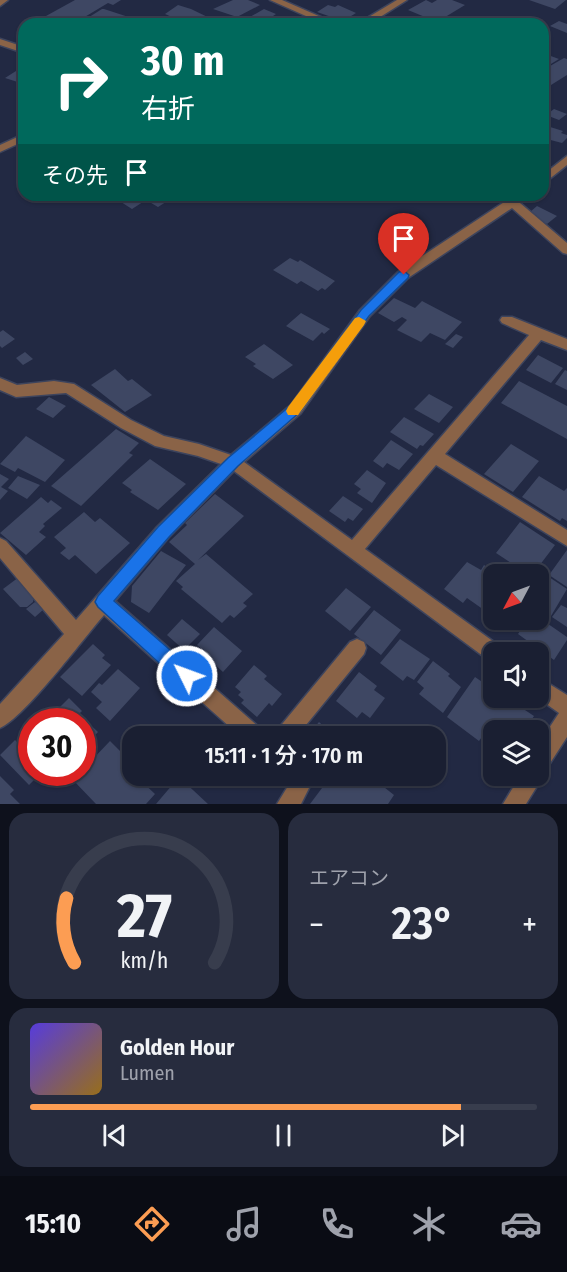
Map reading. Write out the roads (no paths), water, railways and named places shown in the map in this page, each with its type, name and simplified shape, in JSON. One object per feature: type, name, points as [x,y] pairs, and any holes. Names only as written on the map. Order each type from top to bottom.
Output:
[{"type":"street","points":[[0,3],[4,0]]},
{"type":"street","points":[[274,0],[318,18]]},
{"type":"street","points":[[372,18],[403,0]]},
{"type":"street","points":[[0,42],[18,48]]},
{"type":"street","points":[[0,149],[18,139]]},
{"type":"street","points":[[549,176],[567,159]]},
{"type":"street","points":[[0,718],[163,532],[233,462],[296,409],[365,313],[404,275],[514,201]]},
{"type":"street","points":[[519,201],[567,250]]},
{"type":"street","points":[[507,320],[567,345]]},
{"type":"street","points":[[354,550],[436,457],[538,334]]},
{"type":"street","points":[[0,384],[16,391],[69,388],[126,424],[161,442],[199,450],[233,462],[483,645]]},
{"type":"street","points":[[436,457],[567,539]]},
{"type":"street","points":[[0,546],[76,634]]},
{"type":"street","points":[[103,602],[243,726]]},
{"type":"street","points":[[293,726],[357,648]]},
{"type":"street","points":[[549,694],[567,707]]},
{"type":"street","points":[[549,747],[567,719]]},
{"type":"street","points":[[288,804],[299,786]]},
{"type":"street","points":[[514,804],[526,786]]}]
